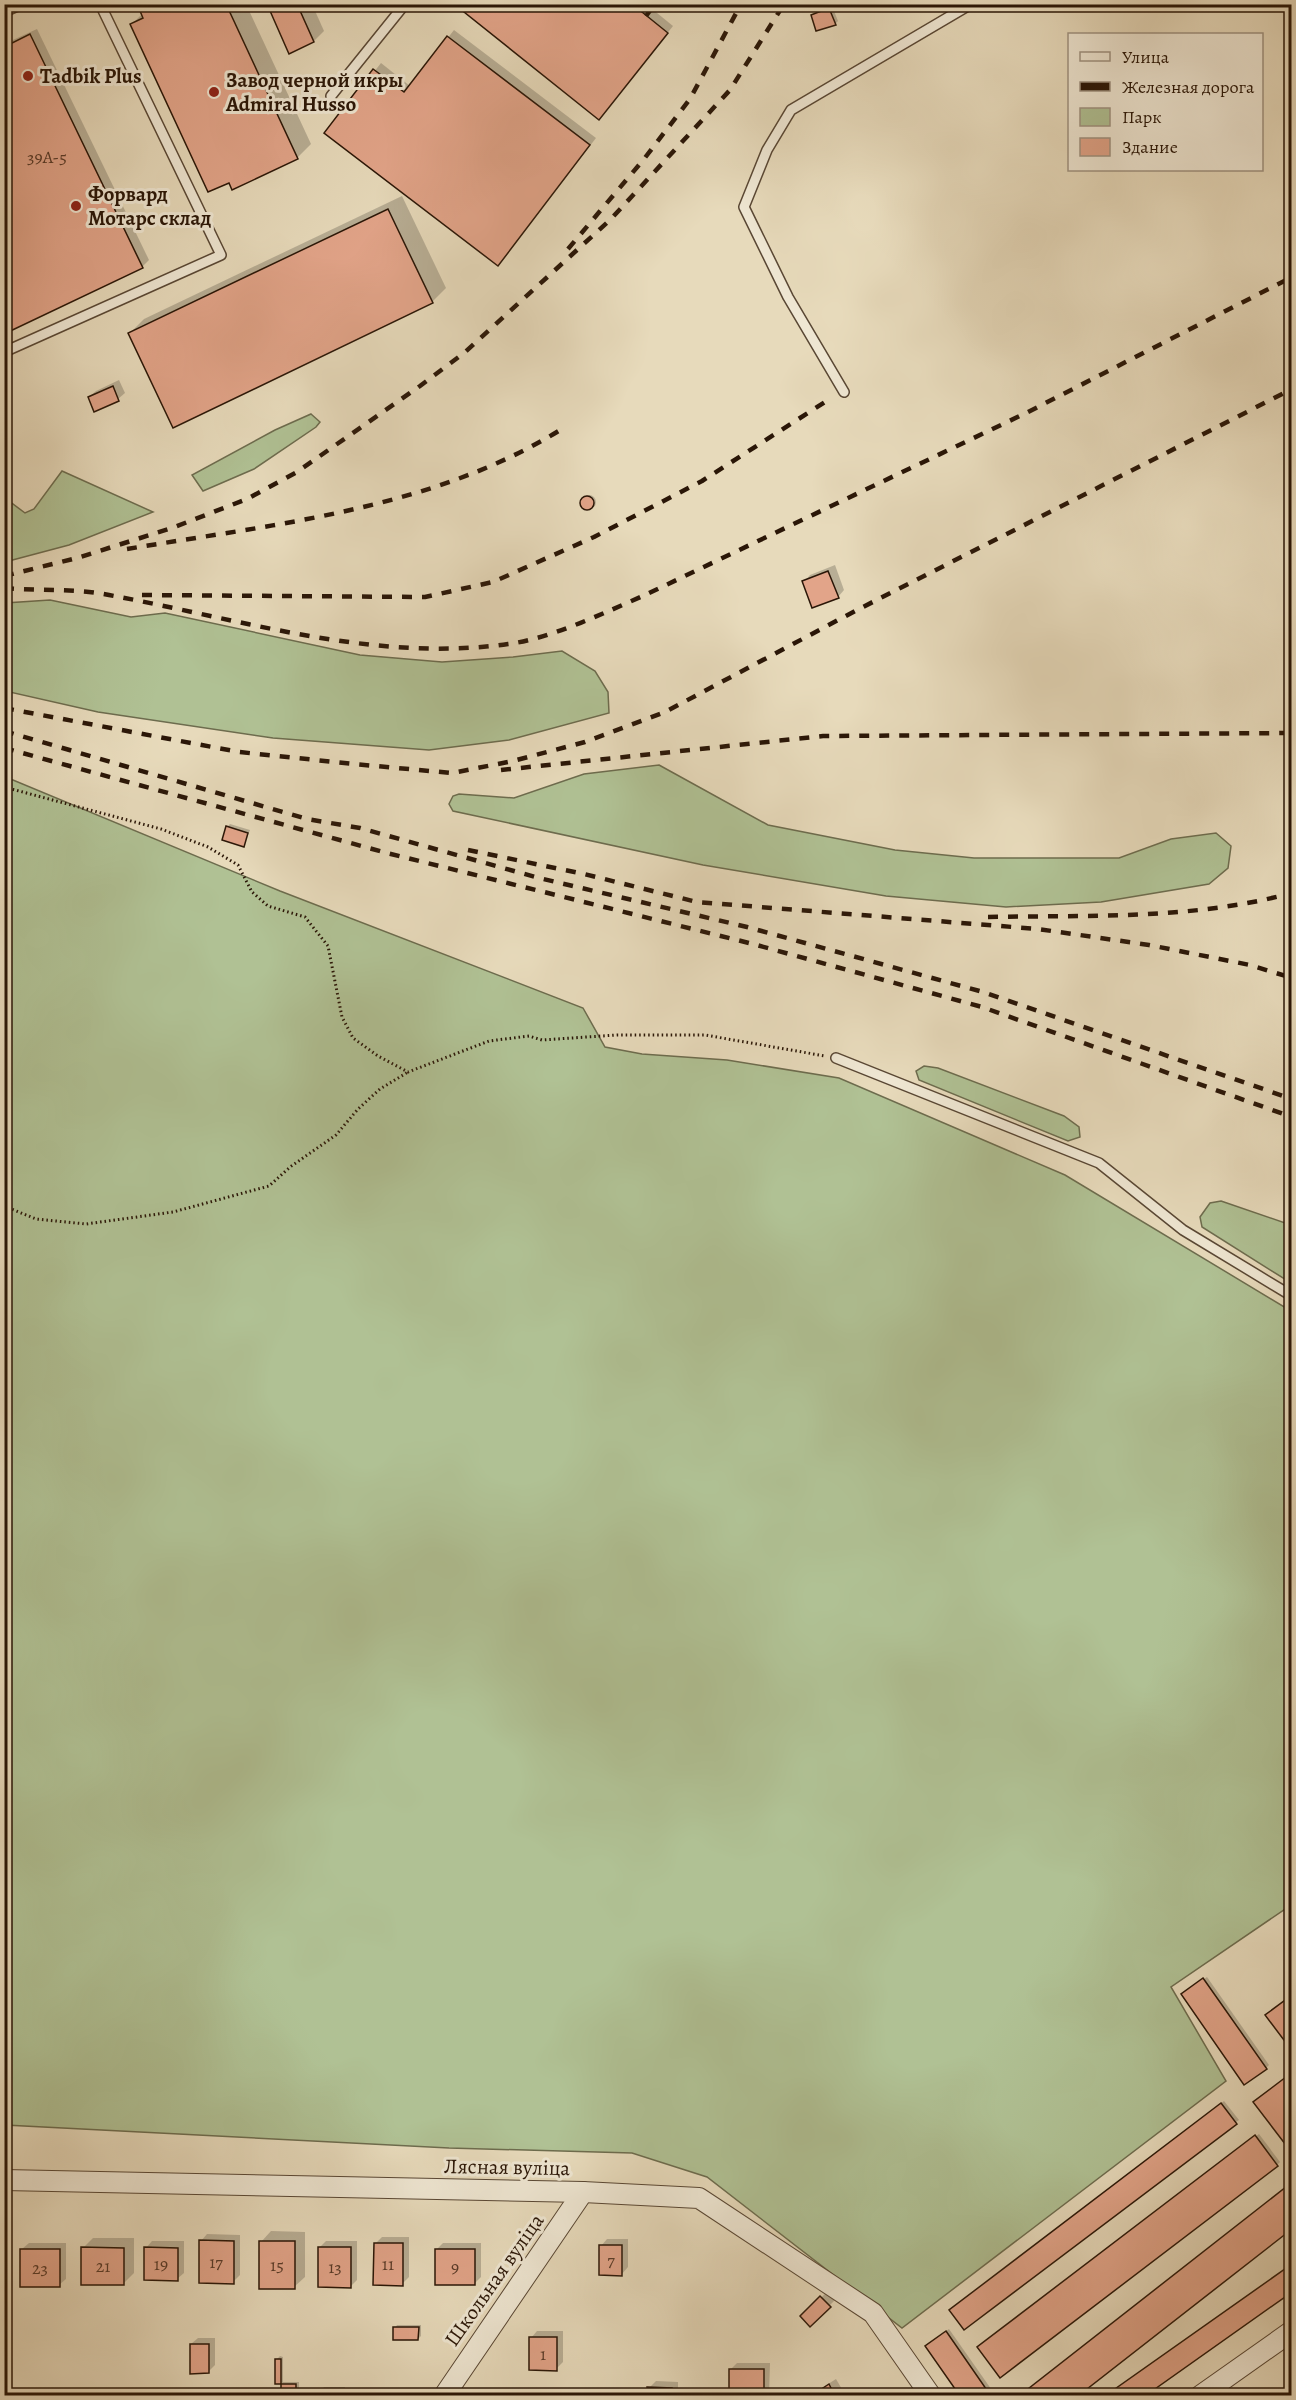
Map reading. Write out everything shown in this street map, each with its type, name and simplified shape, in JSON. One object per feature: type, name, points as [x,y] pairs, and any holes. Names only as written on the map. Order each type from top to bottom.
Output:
[{"type":"street","name":"Лясная вуліца","points":[[4,2180],[583,2192],[699,2198],[873,2313],[931,2396]]},
{"type":"street","name":"Школьная вуліца","points":[[444,2396],[583,2192]]},
{"type":"street","points":[[1200,2396],[1292,2331]]},
{"type":"lane","points":[[4,12],[22,4]]},
{"type":"lane","points":[[4,352],[221,255],[100,4]]},
{"type":"lane","points":[[331,96],[405,4]]},
{"type":"lane","points":[[844,392],[788,297],[744,207],[767,150],[791,110],[971,4]]},
{"type":"lane","points":[[836,1058],[1099,1163],[1183,1230],[1292,1296]]},
{"type":"path","points":[[4,787],[161,829],[208,847],[238,865],[252,892],[268,906],[305,917],[328,946],[342,1017],[353,1038],[378,1056],[408,1072]]},
{"type":"path","points":[[4,1206],[36,1219],[61,1223],[98,1223],[173,1212],[269,1186],[290,1167],[336,1135],[358,1109],[380,1089],[408,1072],[489,1041],[529,1036],[542,1041],[617,1035],[705,1035],[836,1058]]},
{"type":"green space","points":[[311,414],[320,422],[316,427],[254,469],[203,491],[192,475],[275,430]]},
{"type":"green space","points":[[62,471],[153,512],[69,545],[5,562],[5,498],[25,513],[34,509]]},
{"type":"green space","points":[[50,600],[131,617],[165,613],[360,655],[442,662],[562,651],[595,671],[608,692],[609,713],[509,740],[429,750],[273,738],[98,712],[5,691],[5,603]]},
{"type":"green space","points":[[659,765],[768,825],[895,850],[974,858],[1119,858],[1171,839],[1216,833],[1231,846],[1228,868],[1209,884],[1101,902],[1006,907],[886,896],[703,865],[453,811],[449,804],[453,796],[459,794],[514,798],[584,774]]},
{"type":"green space","points":[[4,779],[13,780],[280,891],[583,1008],[605,1047],[642,1054],[727,1060],[839,1078],[1065,1175],[1291,1311],[1291,1905],[1171,1987],[1226,2081],[902,2328],[707,2177],[632,2153],[449,2148],[5,2125]]},
{"type":"green space","points":[[924,1066],[938,1068],[1064,1116],[1079,1127],[1080,1137],[1068,1141],[919,1080],[916,1071]]},
{"type":"green space","points":[[1221,1201],[1291,1225],[1291,1283],[1202,1227],[1200,1217],[1210,1203]]},
{"type":"building","name":"Завод черной икры Admiral Husso","points":[[137,4],[226,4],[298,159],[232,190],[229,183],[208,192],[130,24],[143,18]]},
{"type":"building","points":[[267,4],[297,4],[314,42],[289,54]]},
{"type":"building","points":[[454,4],[632,4],[668,33],[599,120]]},
{"type":"building","points":[[829,8],[836,25],[816,31],[811,15]]},
{"type":"building","points":[[30,34],[143,268],[4,334],[4,47]]},
{"type":"building","points":[[447,36],[590,145],[498,266],[324,133],[373,69],[404,92]]},
{"type":"building","points":[[388,209],[433,303],[173,428],[128,333]]},
{"type":"building","points":[[113,386],[119,401],[94,412],[88,397]]},
{"type":"building","points":[[584,496],[590,496],[594,503],[590,510],[584,510],[580,506],[580,500]]},
{"type":"building","points":[[828,571],[839,598],[812,608],[802,581]]},
{"type":"building","points":[[226,826],[248,833],[244,847],[222,840]]},
{"type":"building","points":[[1203,1978],[1267,2069],[1244,2085],[1181,1994]]},
{"type":"building","points":[[1292,1995],[1292,2047],[1290,2048],[1265,2015]]},
{"type":"building","points":[[1286,2077],[1292,2084],[1292,2153],[1253,2102]]},
{"type":"building","points":[[1221,2103],[1237,2124],[964,2330],[949,2310]]},
{"type":"building","points":[[1255,2135],[1278,2166],[1000,2378],[977,2347]]},
{"type":"building","points":[[1291,2183],[1292,2229],[1078,2396],[1019,2396]]},
{"type":"building","points":[[199,2240],[234,2241],[234,2284],[199,2283]]},
{"type":"building","points":[[259,2241],[295,2241],[295,2289],[259,2289]]},
{"type":"building","points":[[374,2243],[403,2243],[403,2286],[373,2285]]},
{"type":"building","points":[[599,2245],[622,2245],[622,2276],[599,2275]]},
{"type":"building","points":[[81,2247],[124,2248],[124,2285],[81,2285]]},
{"type":"building","points":[[144,2247],[178,2248],[178,2281],[144,2280]]},
{"type":"building","points":[[318,2247],[351,2247],[351,2288],[318,2287]]},
{"type":"building","points":[[20,2249],[60,2249],[60,2287],[20,2287]]},
{"type":"building","points":[[435,2249],[475,2249],[475,2285],[435,2285]]},
{"type":"building","points":[[1292,2264],[1292,2292],[1145,2396],[1105,2396]]},
{"type":"building","points":[[820,2296],[831,2307],[810,2327],[800,2316]]},
{"type":"building","points":[[393,2327],[419,2327],[418,2340],[393,2340]]},
{"type":"building","points":[[946,2331],[991,2396],[960,2396],[925,2346]]},
{"type":"building","points":[[529,2337],[557,2337],[557,2371],[529,2370]]},
{"type":"building","points":[[190,2344],[209,2344],[209,2373],[190,2374]]},
{"type":"building","points":[[275,2359],[281,2359],[281,2384],[275,2384]]},
{"type":"building","points":[[729,2369],[764,2369],[764,2396],[729,2396]]},
{"type":"building","points":[[281,2384],[296,2384],[296,2396],[281,2396]]},
{"type":"building","points":[[829,2384],[835,2396],[811,2396]]},
{"type":"building","points":[[647,2387],[672,2388],[672,2396],[647,2396]]},
{"type":"railway","points":[[646,16],[655,4]]},
{"type":"railway","points":[[568,249],[644,159],[690,99],[741,4]]},
{"type":"railway","points":[[4,576],[77,558],[172,528],[247,499],[297,472],[420,386],[464,353],[611,219],[730,90],[784,4]]},
{"type":"railway","points":[[4,588],[96,593],[307,636],[408,648],[458,648],[508,644],[542,637],[645,595],[1026,413],[1292,277]]},
{"type":"railway","points":[[4,708],[239,752],[354,764],[452,773],[513,761],[585,742],[665,712],[857,610],[1292,389]]},
{"type":"railway","points":[[142,595],[425,597],[493,582],[594,537],[702,481],[828,400]]},
{"type":"railway","points":[[127,549],[297,521],[409,495],[463,477],[515,455],[565,427]]},
{"type":"railway","points":[[4,731],[307,819],[360,828],[539,878],[747,927],[983,992],[1292,1099]]},
{"type":"railway","points":[[501,770],[823,736],[1292,733]]},
{"type":"railway","points":[[4,748],[387,853],[753,944],[982,1007],[1292,1117]]},
{"type":"railway","points":[[468,850],[584,874],[697,902],[1038,929],[1149,945],[1250,965],[1292,978]]},
{"type":"railway","points":[[988,917],[1103,916],[1179,912],[1254,902],[1292,893]]},
{"type":"place","name":"Tadbik Plus","points":[[28,76]]},
{"type":"place","name":"Завод черной икры Admiral Husso","points":[[214,92]]},
{"type":"place","name":"Форвард Мотарс склад","points":[[76,206]]}]
